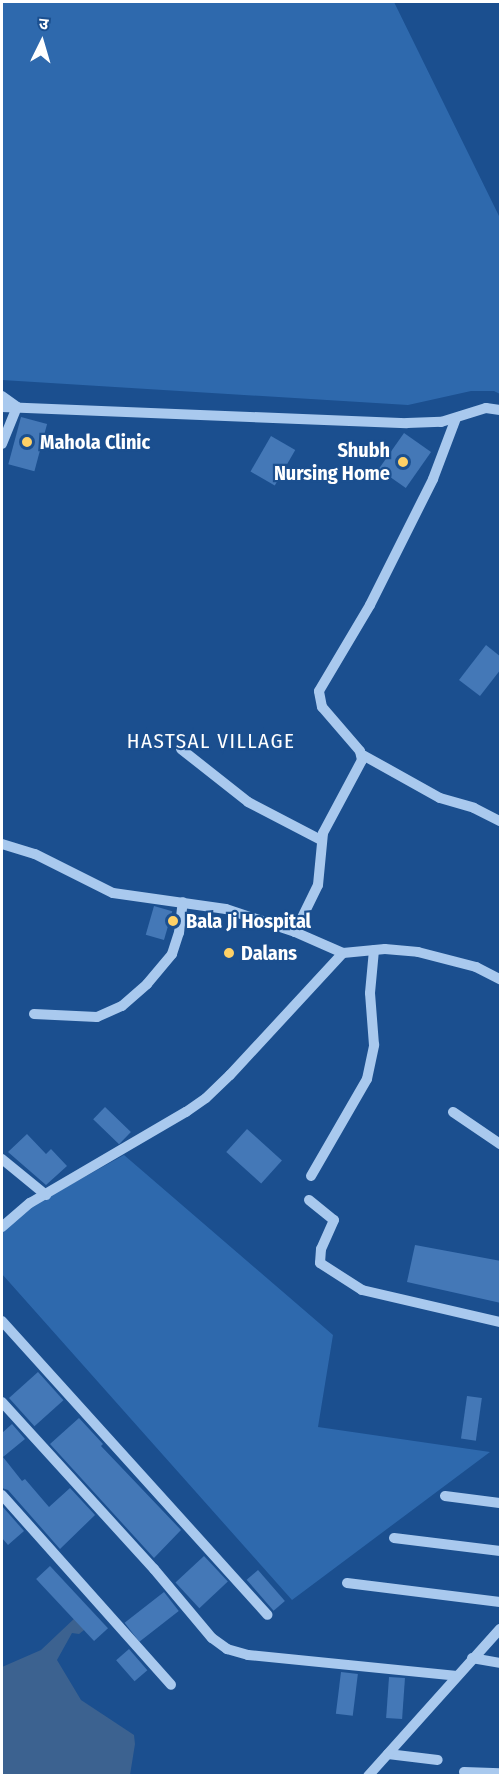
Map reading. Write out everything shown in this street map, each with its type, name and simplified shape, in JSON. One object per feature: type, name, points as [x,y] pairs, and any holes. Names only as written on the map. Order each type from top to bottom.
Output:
[{"type":"street","points":[[2,396],[17,407]]},
{"type":"street","points":[[2,407],[407,423],[441,422],[486,408],[501,410]]},
{"type":"street","points":[[2,444],[17,407]]},
{"type":"street","points":[[456,418],[433,479],[375,596],[319,691],[322,707],[361,753],[440,798],[474,808],[501,821]]},
{"type":"street","points":[[181,749],[248,802],[321,840]]},
{"type":"street","points":[[295,932],[318,885],[321,840],[361,763],[361,753]]},
{"type":"street","points":[[2,844],[35,854],[103,890],[241,913],[295,932],[343,953],[402,950],[444,958],[490,972],[501,979]]},
{"type":"street","points":[[34,1014],[97,1017],[122,1006],[147,984],[172,954],[177,942],[183,902]]},
{"type":"street","points":[[311,1176],[367,1079],[374,1045],[370,993],[374,950]]},
{"type":"street","points":[[2,1227],[24,1208],[206,1098],[343,953]]},
{"type":"street","points":[[453,1112],[501,1144]]},
{"type":"street","points":[[2,1159],[46,1195]]},
{"type":"street","points":[[309,1200],[334,1220],[319,1255],[320,1263],[362,1290],[501,1322]]},
{"type":"street","points":[[2,1321],[268,1615]]},
{"type":"street","points":[[2,1402],[154,1569],[212,1638],[227,1648],[248,1655],[457,1676]]},
{"type":"street","points":[[2,1495],[171,1684]]},
{"type":"street","points":[[445,1496],[501,1503]]},
{"type":"street","points":[[394,1538],[501,1551]]},
{"type":"street","points":[[347,1583],[501,1602]]},
{"type":"street","points":[[368,1776],[472,1658],[501,1629]]},
{"type":"street","points":[[472,1658],[501,1664]]},
{"type":"street","points":[[387,1754],[438,1760]]},
{"type":"street","points":[[464,1772],[501,1773]]},
{"type":"shaded area","points":[[2,2],[394,2],[500,218],[500,394],[494,391],[471,391],[408,405],[2,380]]},
{"type":"shaded area","points":[[124,1155],[333,1335],[318,1427],[490,1452],[292,1600],[2,1274],[2,1232],[23,1211]]},
{"type":"shaded area","points":[[77,1616],[88,1627],[79,1634],[72,1633],[57,1660],[81,1700],[134,1735],[135,1744],[130,1775],[2,1776],[2,1667],[41,1650]]},
{"type":"building","points":[[21,417],[47,424],[34,471],[8,464]]},
{"type":"building","points":[[404,433],[431,452],[406,488],[379,469]]},
{"type":"building","points":[[271,436],[295,450],[275,486],[250,472]]},
{"type":"building","points":[[486,645],[501,657],[501,669],[480,696],[459,680]]},
{"type":"building","points":[[154,906],[172,911],[164,940],[146,935]]},
{"type":"building","points":[[105,1107],[131,1132],[119,1144],[93,1119]]},
{"type":"building","points":[[247,1129],[282,1160],[261,1183],[226,1152]]},
{"type":"building","points":[[27,1134],[46,1154],[51,1149],[67,1166],[46,1185],[8,1152]]},
{"type":"building","points":[[415,1245],[501,1261],[501,1303],[407,1282]]},
{"type":"building","points":[[38,1372],[63,1400],[34,1426],[9,1398]]},
{"type":"building","points":[[467,1396],[482,1398],[476,1441],[461,1439]]},
{"type":"building","points":[[79,1418],[103,1444],[101,1446],[181,1530],[154,1558],[50,1444]]},
{"type":"building","points":[[12,1424],[25,1439],[3,1457],[22,1481],[25,1479],[49,1507],[70,1488],[95,1515],[60,1549],[8,1490],[2,1488],[2,1433]]},
{"type":"building","points":[[2,1506],[24,1531],[8,1545],[2,1538]]},
{"type":"building","points":[[204,1556],[228,1582],[199,1608],[175,1583]]},
{"type":"building","points":[[50,1566],[108,1628],[94,1641],[36,1579]]},
{"type":"building","points":[[258,1570],[285,1601],[274,1611],[247,1580]]},
{"type":"building","points":[[164,1592],[179,1611],[139,1642],[125,1623]]},
{"type":"building","points":[[129,1649],[147,1670],[135,1681],[116,1660]]},
{"type":"building","points":[[341,1672],[358,1674],[353,1716],[336,1714]]},
{"type":"building","points":[[389,1677],[405,1678],[402,1719],[386,1718]]},
{"type":"place","name":"Mahola Clinic","points":[[27,442]]},
{"type":"place","name":"Shubh Nursing Home","points":[[403,462]]},
{"type":"place","name":"Bala Ji Hospital","points":[[173,921]]},
{"type":"place","name":"Dalans","points":[[229,953]]},
{"type":"district","name":"HASTSAL VILLAGE","points":[[211,741]]}]
